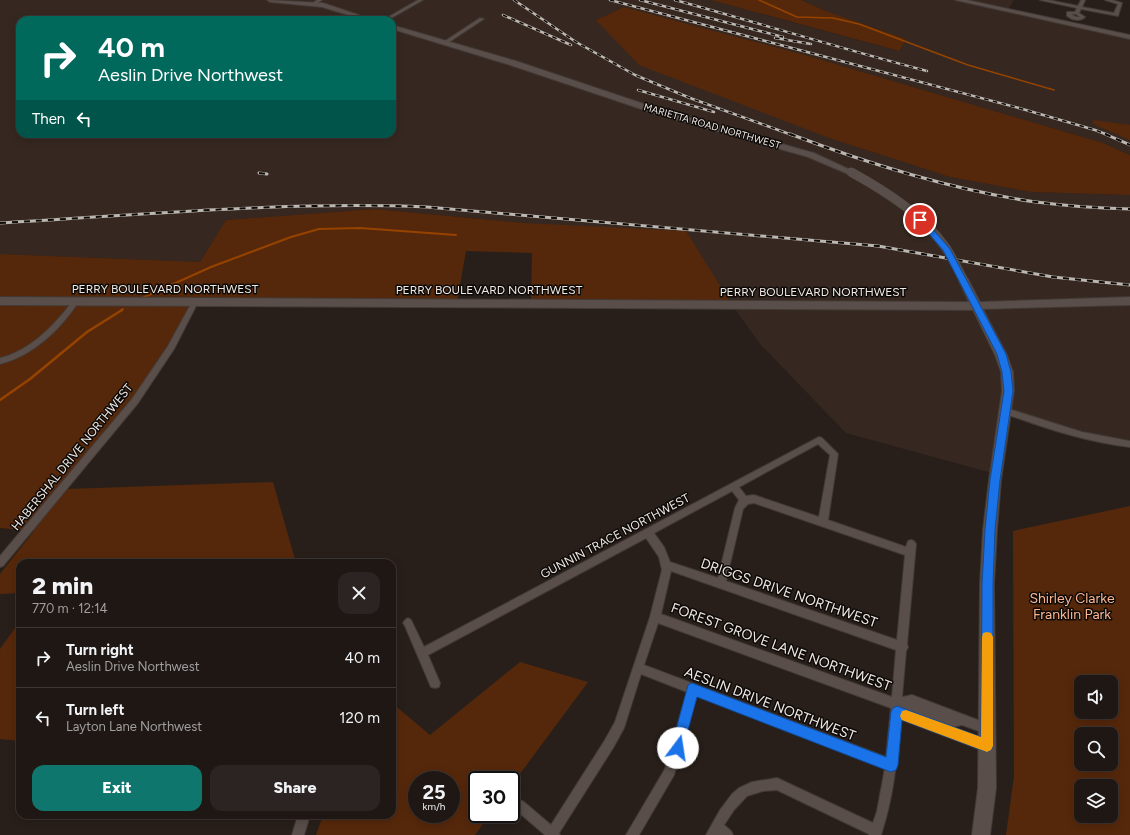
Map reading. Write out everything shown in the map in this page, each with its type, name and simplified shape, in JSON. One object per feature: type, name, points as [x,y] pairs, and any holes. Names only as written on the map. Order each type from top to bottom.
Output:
[{"type":"street","points":[[270,0],[318,2],[359,16]]},
{"type":"street","points":[[392,16],[421,0]]},
{"type":"street","points":[[958,0],[1130,36]]},
{"type":"street","points":[[969,0],[1076,18],[1130,36]]},
{"type":"street","points":[[1042,0],[1116,15],[1120,3],[1107,0]]},
{"type":"street","points":[[1076,18],[1083,0]]},
{"type":"street","points":[[444,43],[482,18]]},
{"type":"street","name":"MARIETTA ROAD NORTHWEST","points":[[396,28],[513,63],[656,111],[804,153],[851,172],[887,193],[909,209],[931,230],[946,249],[1001,354],[1007,372],[1008,391],[1006,411],[995,480],[990,530],[988,584],[987,788],[981,835]]},
{"type":"street","name":"PERRY BOULEVARD NORTHWEST","points":[[0,301],[977,306],[1130,301]]},
{"type":"street","points":[[0,361],[8,360],[22,353],[67,315],[76,301]]},
{"type":"street","name":"HABERSHAL DRIVE NORTHWEST","points":[[0,563],[135,400],[171,348],[195,302]]},
{"type":"street","points":[[1006,411],[1059,429],[1093,438],[1130,444]]},
{"type":"street","name":"GUNNIN TRACE NORTHWEST","points":[[422,652],[819,440],[834,454],[823,523]]},
{"type":"street","points":[[733,486],[745,501]]},
{"type":"street","points":[[721,584],[739,508],[745,501],[754,499],[823,523],[911,548],[891,765],[883,811],[876,833],[777,784],[762,785],[746,790],[729,805],[715,831],[727,835]]},
{"type":"street","points":[[520,806],[553,834],[613,737],[625,710],[639,668],[664,584],[667,565],[661,550],[647,532]]},
{"type":"street","name":"DRIGGS DRIVE NORTHWEST","points":[[667,565],[903,647]]},
{"type":"street","name":"FOREST GROVE LANE NORTHWEST","points":[[655,617],[897,708]]},
{"type":"street","points":[[408,623],[435,683]]},
{"type":"street","name":"AESLIN DRIVE NORTHWEST","points":[[639,668],[891,765]]},
{"type":"street","points":[[632,835],[670,771],[692,689]]},
{"type":"street","points":[[897,708],[915,708],[952,722],[962,719],[987,728]]},
{"type":"street","points":[[897,708],[987,746]]},
{"type":"street","points":[[298,835],[303,819]]},
{"type":"shaded area","points":[[0,0],[711,0],[898,51],[906,39],[826,11],[801,0],[1014,0],[1008,10],[1130,37],[1130,155],[1103,143],[805,55],[624,7],[596,20],[832,139],[950,177],[1031,192],[1130,195],[1130,445],[1116,445],[1000,409],[992,473],[846,433],[761,345],[732,305],[524,223],[375,209],[226,220],[200,262],[0,254]]},
{"type":"green space","points":[[711,0],[801,0],[826,11],[906,39],[899,51]]},
{"type":"green space","points":[[624,7],[805,55],[1103,143],[1130,155],[1130,195],[1031,192],[950,177],[832,139],[639,65],[596,20]]},
{"type":"green space","points":[[1093,120],[1130,125],[1130,140],[1093,124]]},
{"type":"green space","points":[[375,209],[524,223],[686,231],[732,305],[531,303],[532,253],[466,251],[457,302],[191,304],[163,360],[67,489],[273,482],[295,559],[16,559],[16,593],[0,594],[0,574],[34,531],[0,528],[0,254],[200,262],[226,220]]},
{"type":"green space","name":"Shirley Clarke Franklin Park","points":[[1130,506],[1130,835],[1006,835],[1014,776],[1013,531]]},
{"type":"green space","points":[[16,627],[16,741],[0,739],[0,649]]},
{"type":"green space","points":[[520,662],[588,682],[520,774],[520,771],[468,771],[468,823],[484,823],[475,835],[316,835],[322,819],[396,819],[396,706],[430,735]]},
{"type":"waterway","points":[[759,0],[797,17],[833,18],[859,24],[968,65],[1054,90]]},
{"type":"waterway","points":[[140,299],[211,267],[291,237],[319,229],[360,228],[456,235]]},
{"type":"waterway","points":[[0,400],[30,379],[87,332],[122,310]]},
{"type":"railway","points":[[514,0],[576,42],[635,75],[690,98],[792,135]]},
{"type":"railway","points":[[610,0],[1019,108],[1108,135]]},
{"type":"railway","points":[[640,0],[783,37]]},
{"type":"railway","points":[[675,0],[927,71]]},
{"type":"railway","points":[[503,15],[571,45]]},
{"type":"railway","points":[[775,38],[811,44]]},
{"type":"railway","points":[[638,90],[714,112]]},
{"type":"railway","points":[[790,134],[880,166],[973,191],[1036,202],[1083,207],[1130,209]]},
{"type":"railway","points":[[1105,134],[1130,145]]},
{"type":"railway","points":[[259,173],[267,174]]},
{"type":"railway","points":[[0,223],[267,207],[427,207],[878,246],[1053,277],[1130,285]]},
{"type":"slow traffic","points":[[906,716],[987,746],[987,637]]},
{"type":"route","points":[[678,748],[692,689],[891,765],[897,712],[987,746],[988,584],[990,530],[995,480],[1006,411],[1008,391],[1007,372],[1001,354],[946,249],[931,230],[920,220]]}]
